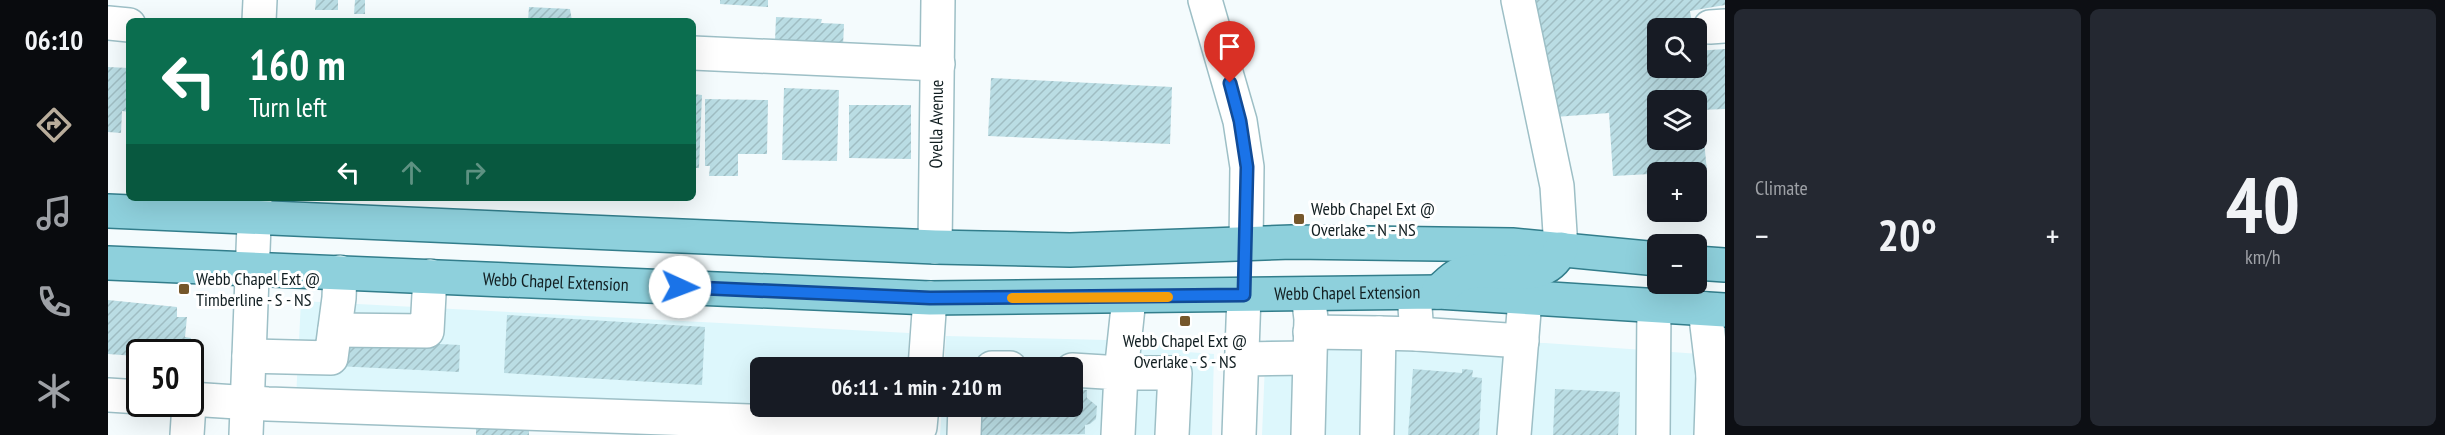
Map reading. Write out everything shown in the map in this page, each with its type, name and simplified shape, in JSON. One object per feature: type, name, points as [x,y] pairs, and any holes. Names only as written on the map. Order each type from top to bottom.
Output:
[{"type":"main road","points":[[108,212],[255,208],[935,247],[1070,249],[1292,242],[1512,245],[1647,258]]},
{"type":"main road","points":[[1244,295],[1246,244]]},
{"type":"main road","points":[[1426,293],[1459,275],[1483,271],[1538,272],[1557,258],[1561,249]]},
{"type":"main road","name":"Webb Chapel Extension","points":[[108,263],[930,298],[1129,298],[1426,293],[1715,310]]},
{"type":"main road","points":[[1707,264],[1725,265]]},
{"type":"street","points":[[259,18],[260,0]]},
{"type":"street","name":"Ovella Avenue","points":[[935,247],[938,0]]},
{"type":"street","points":[[1205,0],[1240,121],[1247,167],[1246,244]]},
{"type":"street","points":[[1518,0],[1557,186],[1561,249]]},
{"type":"street","points":[[108,23],[126,24]]},
{"type":"street","points":[[696,53],[938,64]]},
{"type":"street","points":[[246,435],[255,208]]},
{"type":"street","points":[[249,356],[332,358],[340,272]]},
{"type":"street","points":[[335,330],[427,331],[430,276]]},
{"type":"street","points":[[1417,334],[1426,293]]},
{"type":"street","points":[[1308,294],[1310,345],[1308,435]]},
{"type":"street","points":[[1239,435],[1244,295]]},
{"type":"street","points":[[926,357],[930,298]]},
{"type":"street","points":[[1118,435],[1121,373],[1129,298]]},
{"type":"street","points":[[1514,435],[1525,299]]},
{"type":"street","points":[[1653,435],[1654,306]]},
{"type":"street","points":[[1711,435],[1719,376],[1715,310]]},
{"type":"street","points":[[1242,359],[1379,333],[1522,341]]},
{"type":"street","points":[[1377,435],[1379,333]]},
{"type":"street","points":[[1083,371],[1174,373],[1172,435]]},
{"type":"street","points":[[108,395],[126,396]]},
{"type":"street","points":[[204,400],[921,423]]},
{"type":"street","points":[[187,435],[188,417]]},
{"type":"street","points":[[964,435],[965,417]]},
{"type":"shaded area","points":[[301,301],[909,333],[908,357],[750,357],[750,415],[296,398]]},
{"type":"shaded area","points":[[946,336],[1187,342],[1187,352],[1214,354],[1212,435],[940,435],[941,417],[1083,417],[1083,357],[945,357]]},
{"type":"shaded area","points":[[1266,340],[1545,343],[1714,355],[1725,435],[1262,435]]},
{"type":"shaded area","points":[[814,417],[872,417],[869,419]]},
{"type":"building","points":[[316,0],[338,0],[338,10],[315,10]]},
{"type":"building","points":[[355,0],[365,0],[365,14],[354,14]]},
{"type":"building","points":[[720,0],[768,0],[768,7],[720,4]]},
{"type":"building","points":[[1533,0],[1725,0],[1725,5],[1690,11],[1691,18],[1647,18],[1647,78],[1707,78],[1707,50],[1725,49],[1725,109],[1707,110],[1707,90],[1647,90],[1647,150],[1705,150],[1706,162],[1647,162],[1647,174],[1613,176],[1609,113],[1555,117]]},
{"type":"building","points":[[529,7],[570,9],[572,18],[528,18]]},
{"type":"building","points":[[776,17],[822,19],[821,23],[844,24],[843,46],[775,42]]},
{"type":"building","points":[[108,67],[126,68],[126,112],[122,111],[121,133],[108,132]]},
{"type":"building","points":[[991,78],[1172,87],[1170,144],[988,136]]},
{"type":"building","points":[[784,88],[839,90],[837,161],[782,160]]},
{"type":"building","points":[[696,94],[702,95],[699,168],[696,168]]},
{"type":"building","points":[[705,99],[768,100],[767,154],[738,154],[738,176],[709,176],[710,166],[705,166]]},
{"type":"building","points":[[849,105],[911,105],[911,159],[849,158]]},
{"type":"building","points":[[108,300],[177,307],[177,317],[187,317],[185,337],[191,339],[126,339],[126,355],[108,354]]},
{"type":"building","points":[[507,315],[705,327],[702,385],[504,373]]},
{"type":"building","points":[[337,339],[460,345],[459,372],[336,366]]},
{"type":"building","points":[[1413,369],[1462,373],[1462,369],[1473,370],[1472,377],[1482,378],[1479,435],[1408,435]]},
{"type":"building","points":[[1555,389],[1620,392],[1618,435],[1553,435]]},
{"type":"building","points":[[1083,390],[1087,390],[1087,398],[1097,406],[1096,419],[1085,425],[1085,434],[980,435],[981,417],[1083,417]]},
{"type":"building","points":[[529,425],[529,435],[476,435],[476,426]]},
{"type":"slow traffic","points":[[1012,298],[1168,297]]},
{"type":"place","name":"Webb Chapel Ext @ Overlake - N - NS","points":[[1299,219]]},
{"type":"place","name":"Webb Chapel Ext @ Timberline - S - NS","points":[[184,289]]},
{"type":"place","name":"Webb Chapel Ext @ Overlake - S - NS","points":[[1185,321]]},
{"type":"route","points":[[680,287],[930,298],[1129,298],[1244,295],[1247,167],[1240,121],[1230,83]]}]
